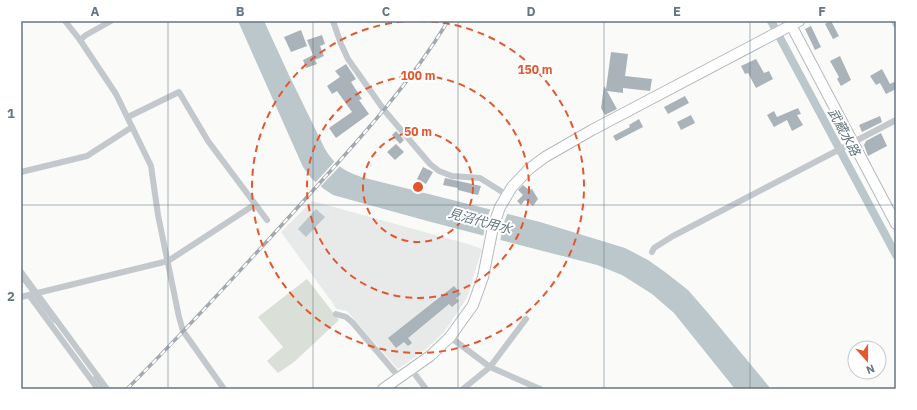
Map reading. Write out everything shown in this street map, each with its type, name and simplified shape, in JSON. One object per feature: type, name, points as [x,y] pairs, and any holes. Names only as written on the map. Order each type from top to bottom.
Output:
[{"type":"main road","points":[[383,389],[430,356],[450,337],[473,305],[485,271],[493,226],[500,207],[507,195],[524,173],[545,157],[611,120],[795,23],[849,144],[895,221]]},
{"type":"street","points":[[66,21],[116,94],[151,166],[158,215],[183,332],[222,388]]},
{"type":"street","points":[[80,40],[111,21]]},
{"type":"street","points":[[333,21],[345,54],[380,105],[430,164],[439,171],[452,176],[480,178],[507,195]]},
{"type":"street","points":[[894,21],[896,26]]},
{"type":"street","points":[[128,117],[179,92],[208,141],[267,220]]},
{"type":"street","points":[[652,252],[654,248],[673,236],[896,120]]},
{"type":"street","points":[[21,172],[86,156],[132,127]]},
{"type":"street","points":[[21,297],[168,261],[254,204]]},
{"type":"street","points":[[21,272],[107,389]]},
{"type":"street","points":[[29,295],[98,389]]},
{"type":"street","points":[[336,314],[346,317],[352,322],[399,378]]},
{"type":"street","points":[[463,389],[490,367],[526,319]]},
{"type":"street","points":[[450,337],[490,367],[540,389]]},
{"type":"street","points":[[411,369],[426,389]]},
{"type":"shaded area","points":[[312,201],[482,249],[467,298],[444,332],[425,350],[398,369],[347,311],[337,309],[281,232]]},
{"type":"shaded area","points":[[307,279],[339,320],[294,362],[278,373],[267,361],[283,347],[258,317]]},
{"type":"water","name":"見沼代用水","points":[[238,21],[264,21],[325,149],[337,165],[365,178],[540,222],[625,248],[648,260],[688,290],[771,389],[735,389],[674,313],[652,294],[622,275],[597,265],[333,195],[324,189],[312,179],[303,167]]},
{"type":"water","points":[[316,209],[325,217],[306,237],[298,229]]},
{"type":"pier","points":[[336,160],[341,165],[319,188],[314,184]]},
{"type":"pier","points":[[491,208],[508,212],[503,225],[500,242],[483,238],[486,220]]},
{"type":"building","points":[[831,21],[839,36],[833,39],[825,24]]},
{"type":"building","points":[[811,26],[821,47],[815,50],[805,29]]},
{"type":"building","points":[[301,30],[307,46],[291,52],[284,37]]},
{"type":"building","points":[[322,35],[325,44],[320,46],[324,56],[315,60],[317,64],[306,68],[303,60],[313,55],[307,40]]},
{"type":"building","points":[[611,52],[628,54],[625,76],[652,79],[650,91],[623,88],[623,93],[607,91],[617,109],[605,115],[601,108],[604,86],[606,89]]},
{"type":"building","points":[[840,56],[851,80],[841,86],[837,79],[839,77],[830,61]]},
{"type":"building","points":[[756,59],[764,73],[769,71],[773,79],[756,88],[748,73],[745,74],[741,66]]},
{"type":"building","points":[[346,64],[356,79],[351,82],[362,99],[359,100],[369,114],[336,138],[329,128],[352,112],[337,91],[332,94],[327,86],[340,77],[335,71]]},
{"type":"building","points":[[882,69],[890,84],[894,82],[896,85],[896,89],[886,94],[880,83],[876,85],[870,76]]},
{"type":"building","points":[[685,96],[689,103],[668,114],[664,107]]},
{"type":"building","points":[[798,108],[801,114],[797,115],[803,125],[792,131],[787,120],[774,127],[767,115],[774,111],[777,117]]},
{"type":"building","points":[[691,115],[695,123],[681,130],[677,122]]},
{"type":"building","points":[[880,116],[882,122],[862,132],[859,125]]},
{"type":"building","points":[[639,119],[643,127],[616,141],[613,136],[630,127],[629,125]]},
{"type":"building","points":[[396,131],[404,140],[400,144],[392,135]]},
{"type":"building","points":[[881,133],[887,146],[868,156],[864,145],[866,141]]},
{"type":"building","points":[[396,144],[404,152],[395,160],[387,152]]},
{"type":"building","points":[[423,167],[433,172],[426,184],[417,179]]},
{"type":"building","points":[[445,178],[481,186],[478,195],[458,190],[458,188],[443,185]]},
{"type":"building","points":[[523,185],[529,190],[532,189],[538,199],[533,206],[525,200],[521,205],[517,201],[523,195],[518,190]]},
{"type":"building","points":[[454,286],[461,294],[456,298],[459,301],[452,307],[449,304],[408,338],[412,343],[408,346],[404,342],[396,348],[388,338]]},
{"type":"waterway","name":"武蔵水路","points":[[771,21],[896,255]]},
{"type":"waterway","points":[[21,278],[54,322]]},
{"type":"waterway","points":[[94,377],[103,389]]},
{"type":"railway","points":[[127,389],[223,289],[352,147],[403,86],[419,65],[448,21]]}]
